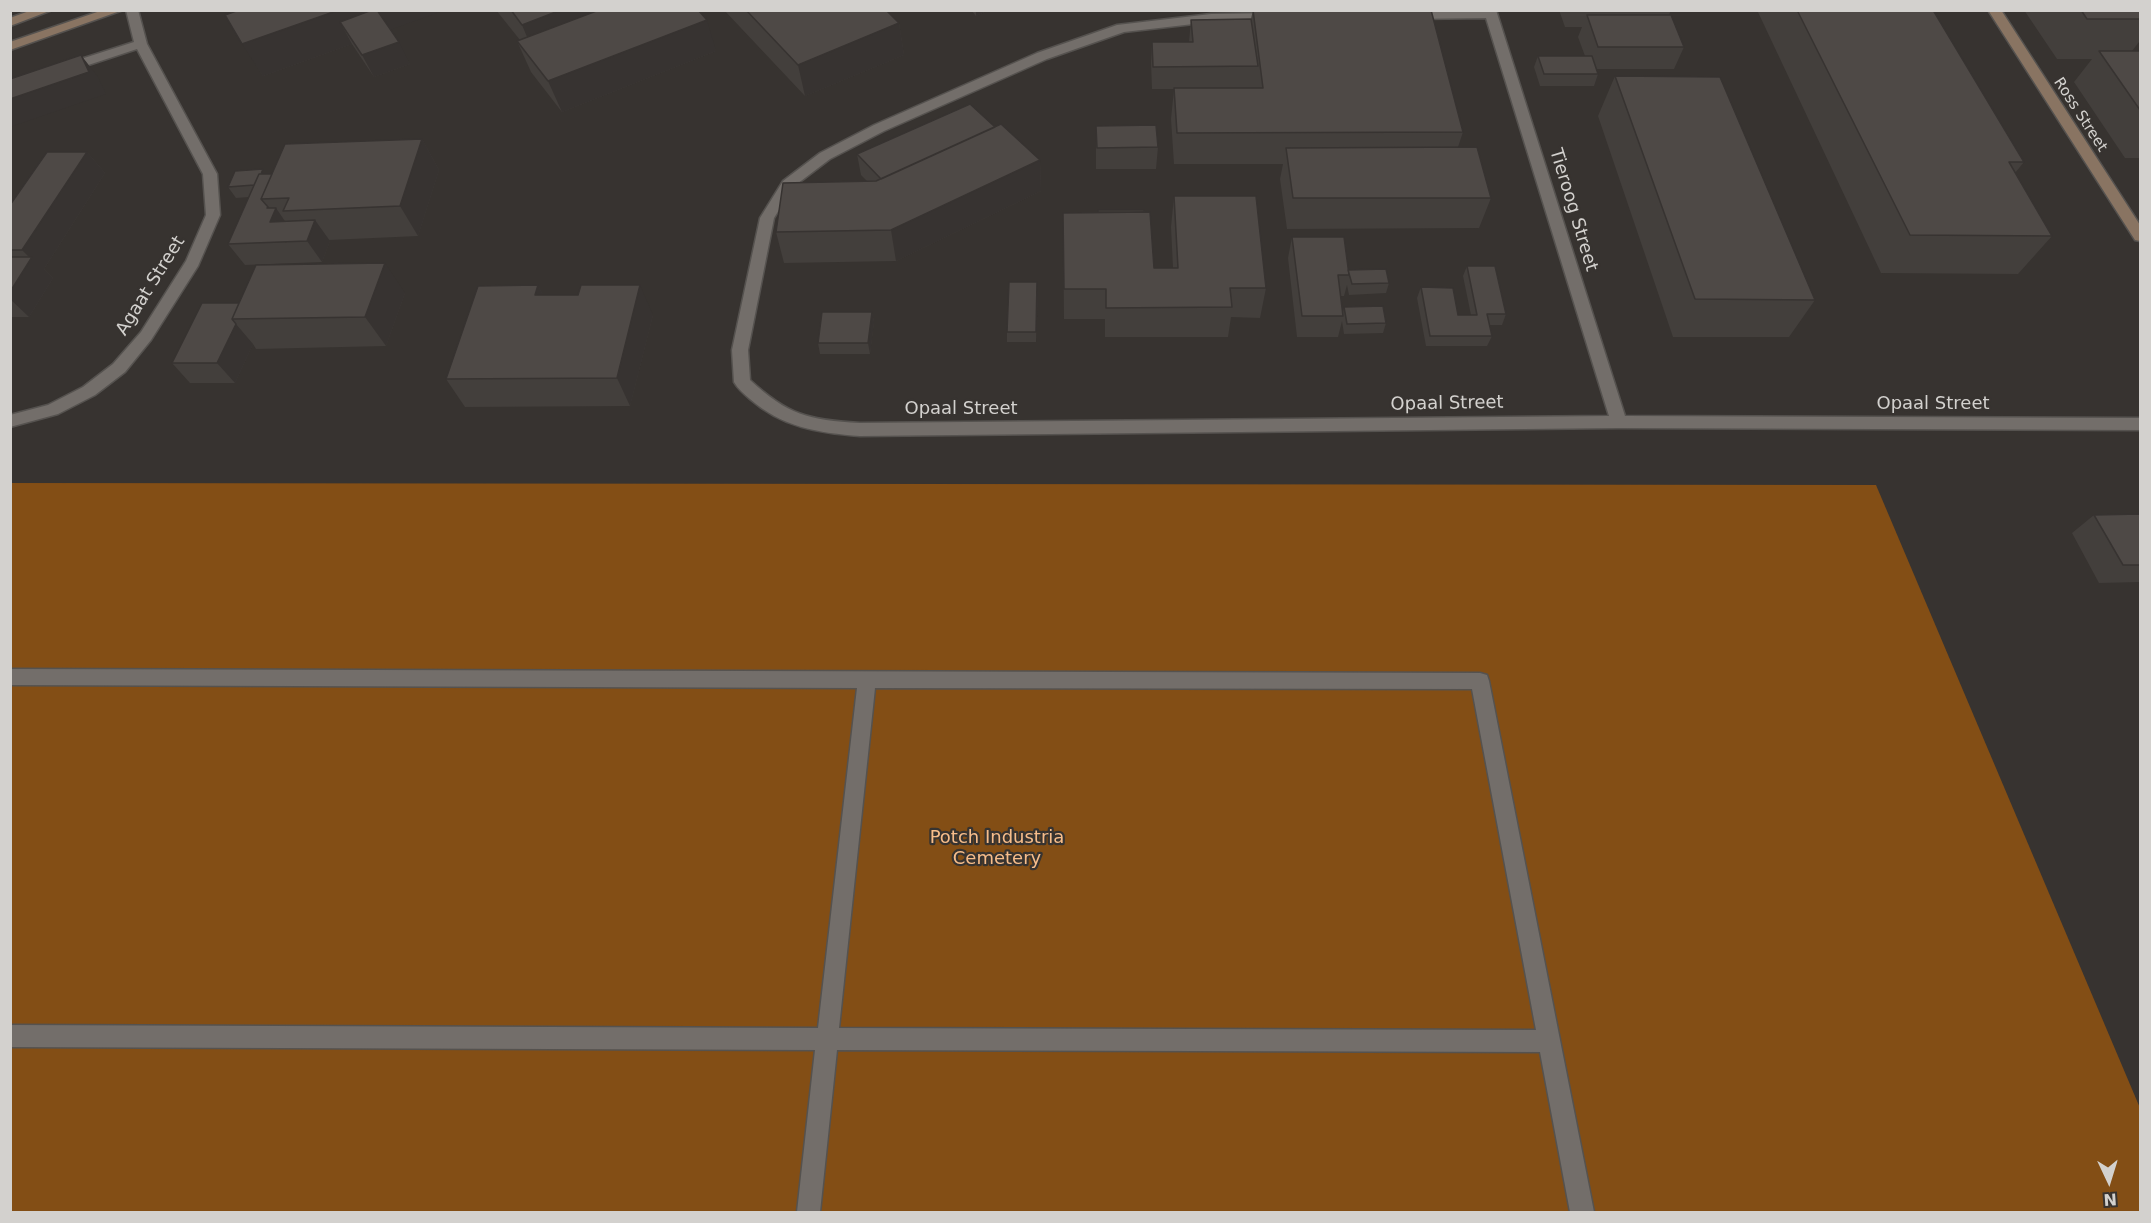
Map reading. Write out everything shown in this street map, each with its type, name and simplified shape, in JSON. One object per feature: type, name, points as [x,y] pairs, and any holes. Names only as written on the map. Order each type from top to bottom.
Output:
[{"type":"street","points":[[10,22],[46,10]]},
{"type":"street","points":[[10,46],[117,10]]},
{"type":"street","name":"Agaat Street","points":[[10,421],[51,410],[89,391],[119,368],[146,336],[193,262],[213,215],[210,174],[141,44],[132,10]]},
{"type":"street","name":"Ross Street","points":[[1994,10],[2140,236]]},
{"type":"street","points":[[1397,16],[1491,12]]},
{"type":"street","name":"Tieroog Street","points":[[1491,12],[1619,422]]},
{"type":"street","name":"Opaal Street","points":[[1291,17],[1201,19],[1122,28],[1080,41],[1031,61],[879,128],[825,156],[789,184],[767,218],[741,350],[742,382],[763,402],[797,421],[846,428],[922,430],[1619,422],[2140,424]]},
{"type":"street","points":[[54,72],[141,44]]},
{"type":"street","points":[[10,677],[1480,681],[1582,1212]]},
{"type":"street","points":[[808,1212],[867,679]]},
{"type":"street","points":[[10,1036],[1549,1041]]},
{"type":"green space","name":"Potch Industria Cemetery","points":[[11,483],[1876,485],[2140,1108],[2140,1212],[11,1212]]},
{"type":"building","points":[[239,10],[339,10],[242,44],[225,15]]},
{"type":"building","points":[[377,10],[399,42],[362,55],[340,22]]},
{"type":"building","points":[[511,10],[561,10],[522,25]]},
{"type":"building","points":[[599,10],[698,10],[707,20],[548,81],[517,41]]},
{"type":"building","points":[[746,10],[886,10],[899,23],[798,65]]},
{"type":"building","points":[[1253,10],[1431,10],[1463,132],[1177,133],[1174,88],[1263,88]]},
{"type":"building","points":[[1797,10],[1933,10],[2024,162],[2009,162],[2052,236],[1910,235]]},
{"type":"building","points":[[2081,10],[2140,10],[2140,19],[2087,19]]},
{"type":"building","points":[[1587,15],[1671,15],[1684,47],[1598,47]]},
{"type":"building","points":[[1251,19],[1258,66],[1153,67],[1152,42],[1193,42],[1191,20]]},
{"type":"building","points":[[2099,51],[2140,51],[2140,110]]},
{"type":"building","points":[[81,55],[89,72],[10,99],[10,79]]},
{"type":"building","points":[[1538,56],[1592,56],[1598,74],[1544,74]]},
{"type":"building","points":[[1615,76],[1720,77],[1815,300],[1695,299]]},
{"type":"building","points":[[970,104],[995,127],[881,179],[857,154]]},
{"type":"building","points":[[1001,124],[1040,160],[891,230],[776,232],[783,183],[876,181]]},
{"type":"building","points":[[1156,125],[1158,147],[1097,148],[1096,126]]},
{"type":"building","points":[[422,139],[400,206],[283,211],[289,198],[261,199],[285,144]]},
{"type":"building","points":[[1477,147],[1491,198],[1293,198],[1286,148]]},
{"type":"building","points":[[47,152],[87,152],[22,250],[10,250],[10,205]]},
{"type":"building","points":[[263,169],[254,185],[228,187],[235,171]]},
{"type":"building","points":[[259,174],[272,174],[261,199],[267,208],[276,208],[270,222],[315,220],[307,241],[228,244]]},
{"type":"building","points":[[1174,196],[1256,196],[1266,288],[1230,288],[1232,307],[1106,308],[1106,289],[1064,289],[1063,213],[1150,212],[1154,268],[1178,268]]},
{"type":"building","points":[[1098,210],[1144,210],[1144,212],[1098,212]]},
{"type":"building","points":[[1292,237],[1344,237],[1349,275],[1338,275],[1343,316],[1302,316]]},
{"type":"building","points":[[10,257],[32,257],[10,292]]},
{"type":"building","points":[[385,263],[365,317],[232,319],[256,265]]},
{"type":"building","points":[[1467,266],[1495,266],[1506,314],[1487,314],[1492,336],[1430,336],[1421,287],[1453,288],[1458,315],[1477,315]]},
{"type":"building","points":[[1386,269],[1389,283],[1352,284],[1348,270]]},
{"type":"building","points":[[1009,282],[1037,282],[1036,332],[1007,332]]},
{"type":"building","points":[[538,285],[535,295],[578,295],[581,285],[640,285],[617,378],[446,379],[478,286]]},
{"type":"building","points":[[202,303],[239,303],[232,319],[236,324],[217,363],[172,363]]},
{"type":"building","points":[[1383,306],[1386,323],[1347,324],[1344,307]]},
{"type":"building","points":[[822,312],[872,312],[868,343],[818,343]]},
{"type":"building","points":[[2140,514],[2140,565],[2123,565],[2094,515]]}]
